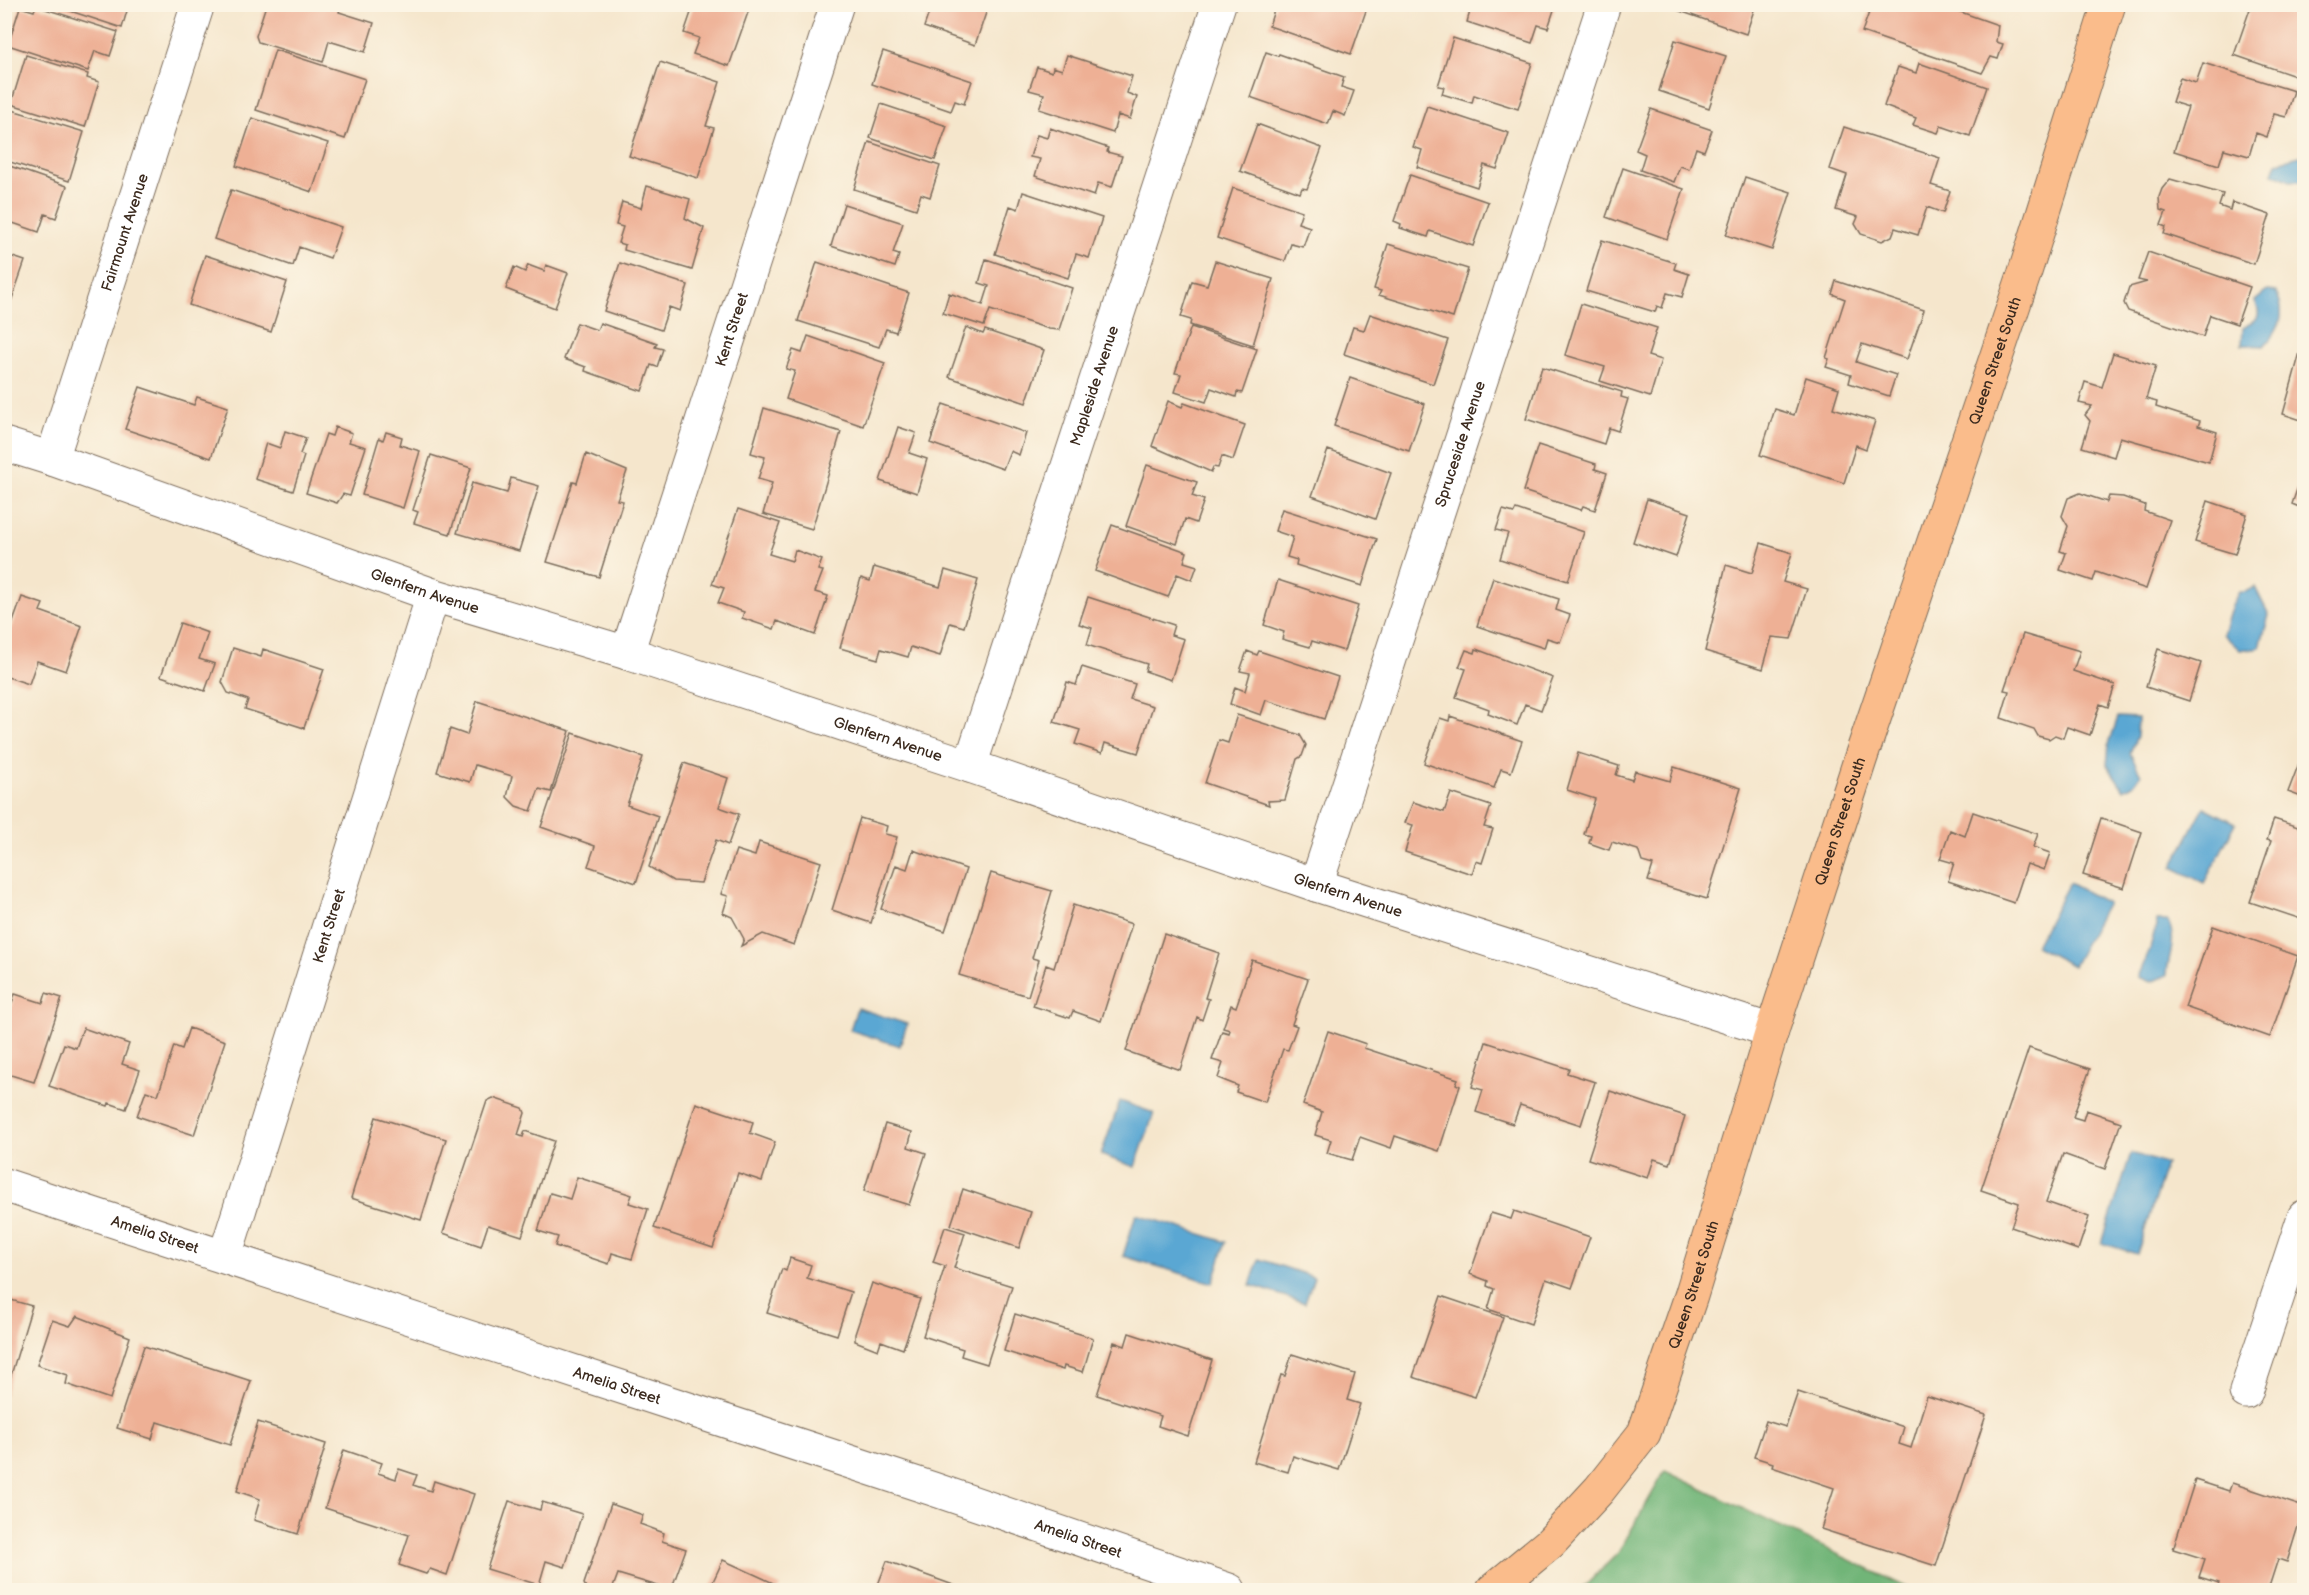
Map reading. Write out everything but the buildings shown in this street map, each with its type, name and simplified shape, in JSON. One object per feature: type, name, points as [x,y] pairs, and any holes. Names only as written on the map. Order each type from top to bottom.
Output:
[{"type":"main road","name":"Queen Street South","points":[[1493,1590],[1550,1543],[1599,1490],[1644,1433],[1691,1296],[1772,1031],[1860,760],[2024,275],[2109,4]]},
{"type":"street","name":"Fairmount Avenue","points":[[52,459],[198,4]]},
{"type":"street","name":"Kent Street","points":[[627,653],[837,4]]},
{"type":"street","name":"Mapleside Avenue","points":[[970,765],[1219,4]]},
{"type":"street","name":"Spruceside Avenue","points":[[1316,885],[1604,4]]},
{"type":"street","name":"Glenfern Avenue","points":[[4,444],[433,595],[627,653],[970,765],[1316,885],[1772,1031]]},
{"type":"street","name":"Kent Street","points":[[225,1256],[433,595]]},
{"type":"street","name":"Amelia Street","points":[[4,1185],[911,1482],[1229,1590]]},
{"type":"street","points":[[2246,1392],[2304,1217]]},
{"type":"green space","points":[[1665,1471],[1912,1590],[1581,1590],[1618,1553]]},
{"type":"water","points":[[2304,155],[2304,181],[2290,181],[2273,173],[2277,162]]},
{"type":"water","points":[[2267,291],[2276,292],[2279,300],[2281,314],[2278,327],[2264,346],[2242,345],[2243,328],[2255,320],[2258,315],[2255,301]]},
{"type":"water","points":[[2255,587],[2269,615],[2260,647],[2240,650],[2223,634],[2232,605],[2239,592]]},
{"type":"water","points":[[2118,717],[2138,718],[2137,736],[2130,753],[2141,775],[2133,785],[2124,790],[2107,765],[2109,744]]},
{"type":"water","points":[[2204,807],[2236,823],[2204,883],[2172,867]]},
{"type":"water","points":[[2069,883],[2107,903],[2073,966],[2035,946]]},
{"type":"water","points":[[2157,921],[2168,921],[2172,942],[2167,975],[2151,982],[2138,977],[2150,949]]},
{"type":"water","points":[[857,1008],[907,1024],[900,1046],[850,1030]]},
{"type":"water","points":[[1120,1101],[1154,1113],[1135,1167],[1101,1155]]},
{"type":"water","points":[[2131,1153],[2166,1164],[2137,1254],[2102,1243]]},
{"type":"water","points":[[1136,1214],[1226,1242],[1213,1283],[1123,1256]]},
{"type":"water","points":[[1259,1259],[1314,1277],[1305,1303],[1250,1285]]}]
